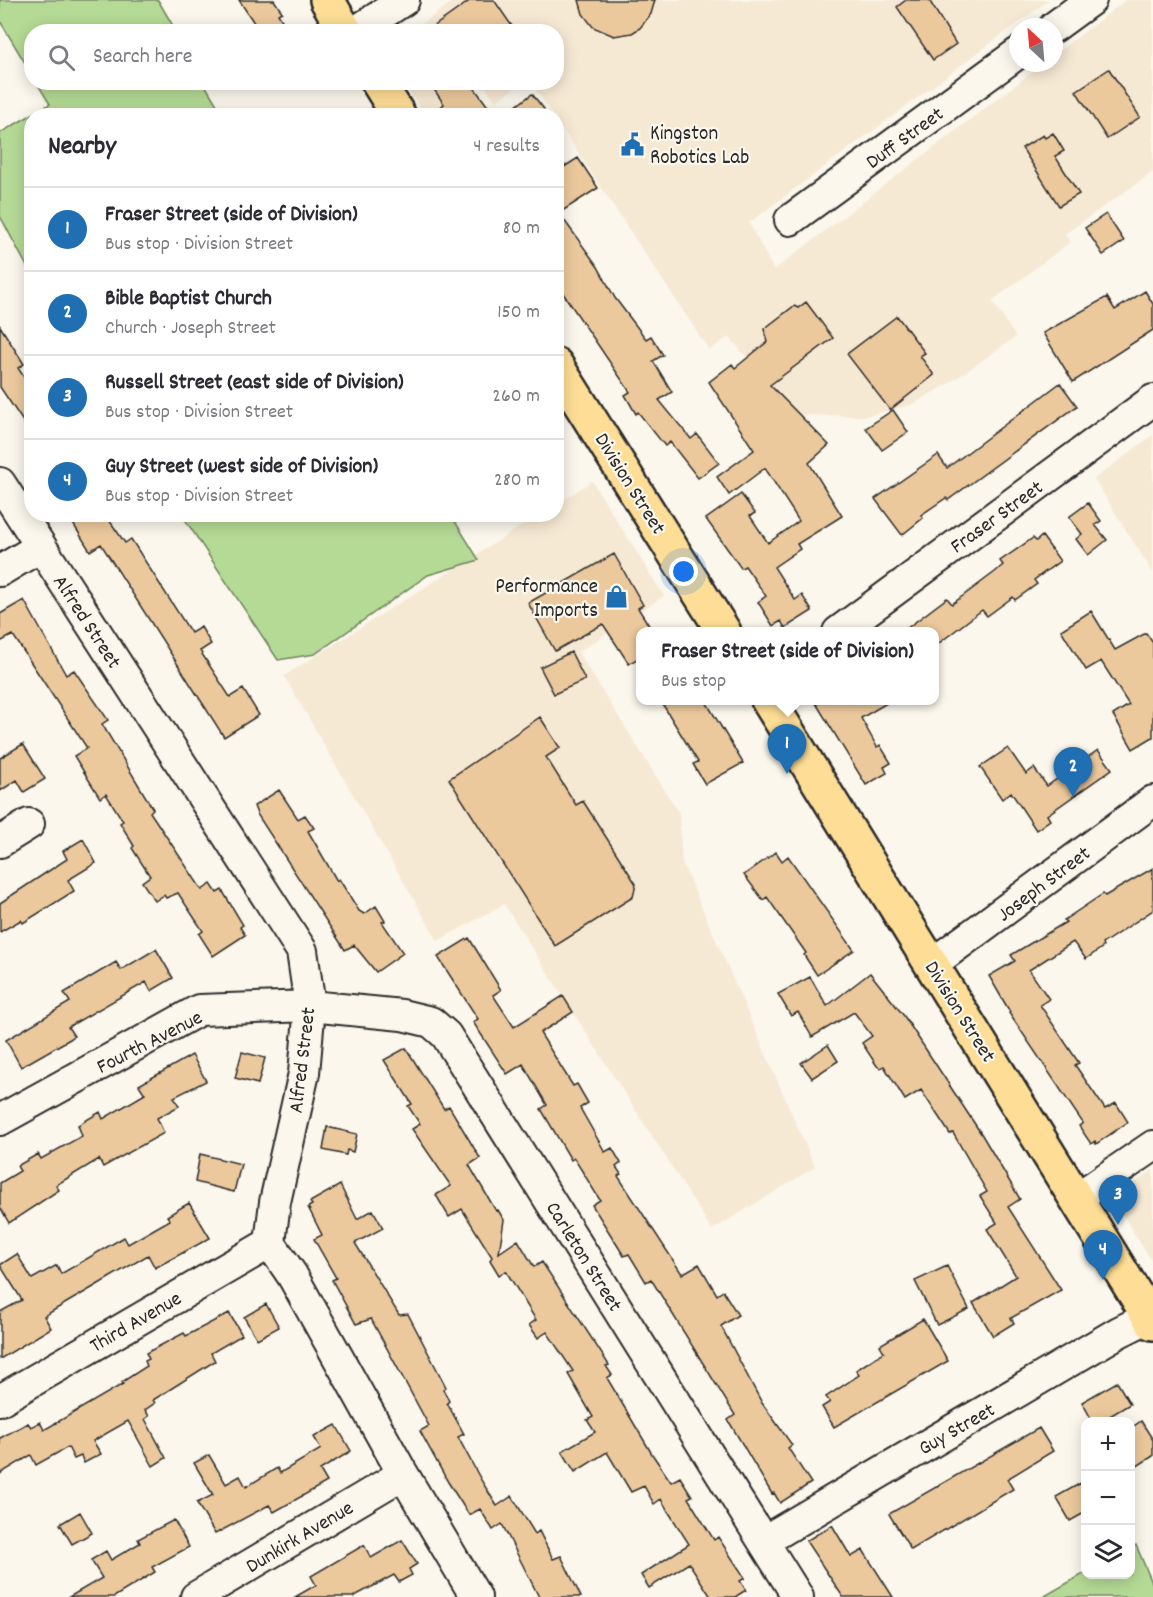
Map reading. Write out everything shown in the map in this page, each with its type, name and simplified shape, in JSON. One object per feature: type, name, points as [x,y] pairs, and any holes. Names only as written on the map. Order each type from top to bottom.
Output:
[{"type":"main road","points":[[327,0],[341,24]]},
{"type":"main road","points":[[383,90],[394,108]]},
{"type":"main road","name":"Division Street","points":[[564,378],[721,627]]},
{"type":"main road","name":"Division Street","points":[[771,705],[1151,1320]]},
{"type":"street","points":[[367,24],[404,0]]},
{"type":"street","points":[[1063,20],[1091,0]]},
{"type":"street","name":"Duff Street","points":[[790,220],[1009,60]]},
{"type":"street","name":"Fraser Street","points":[[845,627],[1153,400]]},
{"type":"street","name":"Alfred Street","points":[[0,483],[24,521]]},
{"type":"street","name":"Alfred Street","points":[[24,522],[303,951],[310,1006],[304,1073],[275,1202],[270,1243]]},
{"type":"street","points":[[0,571],[40,547]]},
{"type":"street","name":"Joseph Street","points":[[932,964],[1153,801]]},
{"type":"street","points":[[0,842],[29,825]]},
{"type":"street","name":"Fourth Avenue","points":[[1,1117],[198,1010],[310,1006]]},
{"type":"street","name":"Carleton Street","points":[[310,1006],[402,1016],[430,1022],[446,1035],[798,1597]]},
{"type":"street","points":[[1077,1198],[1153,1146]]},
{"type":"street","points":[[270,1243],[292,1275],[403,1474],[476,1597]]},
{"type":"street","name":"Third Avenue","points":[[0,1400],[270,1243]]},
{"type":"street","name":"Guy Street","points":[[764,1541],[1109,1338],[1151,1320]]},
{"type":"street","name":"Dunkirk Avenue","points":[[196,1597],[403,1474]]},
{"type":"shaded area","points":[[455,0],[1049,0],[1025,18],[1009,18],[1009,30],[749,223],[774,270],[1032,72],[1063,72],[1063,48],[1126,0],[1153,0],[1153,172],[1065,234],[1070,242],[992,301],[1016,337],[948,384],[911,405],[865,416],[797,415],[729,337],[709,350],[564,132],[564,108],[548,108],[536,90],[564,90],[564,24],[421,24]]},
{"type":"shaded area","points":[[408,90],[461,90],[435,108],[420,108]]},
{"type":"shaded area","points":[[487,90],[511,90],[496,101]]},
{"type":"shaded area","points":[[1153,435],[1153,573],[1094,479]]},
{"type":"shaded area","points":[[592,481],[664,596],[578,652],[679,813],[682,862],[815,1167],[712,1230],[504,904],[438,941],[284,676],[528,522],[564,522],[564,499]]},
{"type":"shaded area","points":[[1153,1170],[1153,1263],[1112,1198]]},
{"type":"green space","points":[[0,0],[158,0],[172,24],[24,24],[24,61],[0,21]]},
{"type":"green space","points":[[41,90],[208,90],[219,108],[43,108],[50,104]]},
{"type":"green space","points":[[24,119],[24,261],[0,216],[0,133]]},
{"type":"green space","points":[[187,522],[455,522],[479,560],[428,575],[315,654],[278,660]]},
{"type":"green space","points":[[1135,1546],[1153,1585],[1153,1597],[1043,1597],[1081,1575],[1081,1579],[1135,1579]]},
{"type":"building","points":[[239,0],[274,0],[282,12],[278,14],[284,24],[255,24]]},
{"type":"building","points":[[471,0],[494,0],[510,24],[437,24]]},
{"type":"building","points":[[579,0],[655,0],[651,14],[640,28],[632,33],[614,36],[593,27],[583,14]]},
{"type":"building","points":[[906,0],[929,0],[956,44],[933,60],[897,7]]},
{"type":"building","points":[[1109,69],[1140,117],[1107,139],[1076,91]]},
{"type":"building","points":[[434,90],[476,90],[489,108],[439,108],[444,104]]},
{"type":"building","points":[[532,94],[543,108],[514,108]]},
{"type":"building","points":[[1053,133],[1064,151],[1055,156],[1079,194],[1059,206],[1022,148],[1043,135],[1045,138]]},
{"type":"building","points":[[578,158],[598,188],[564,210],[564,167]]},
{"type":"building","points":[[1106,214],[1124,241],[1103,255],[1085,228]]},
{"type":"building","points":[[564,220],[598,267],[615,298],[646,339],[651,336],[663,355],[653,361],[672,392],[659,400],[691,439],[697,434],[719,463],[698,478],[670,442],[665,446],[638,412],[636,414],[625,395],[630,392],[564,295]]},
{"type":"building","points":[[1145,291],[1153,304],[1153,330],[1073,382],[1043,333],[1107,297],[1115,310]]},
{"type":"building","points":[[806,302],[833,338],[770,385],[829,445],[809,463],[842,516],[797,544],[800,549],[774,567],[795,600],[802,595],[812,611],[784,627],[781,621],[773,626],[758,602],[766,596],[745,566],[741,568],[706,519],[741,494],[755,513],[750,516],[768,543],[799,521],[765,468],[729,495],[717,477],[754,450],[709,382],[732,364],[735,368],[767,342],[764,329],[794,306],[798,308]]},
{"type":"building","points":[[897,316],[925,353],[920,356],[934,375],[890,410],[847,354]]},
{"type":"building","points":[[0,326],[24,364],[18,368],[24,377],[24,423],[0,387]]},
{"type":"building","points":[[1060,383],[1077,406],[948,500],[946,498],[921,515],[923,518],[902,535],[875,499],[938,455],[947,468]]},
{"type":"building","points":[[893,410],[908,432],[882,450],[866,428]]},
{"type":"building","points":[[1088,503],[1101,521],[1095,525],[1107,540],[1088,555],[1076,539],[1082,534],[1069,517]]},
{"type":"building","points":[[72,522],[111,522],[125,543],[131,539],[191,633],[201,627],[211,644],[200,651],[230,697],[243,689],[259,715],[224,737],[101,544],[90,551]]},
{"type":"building","points":[[1042,536],[1060,561],[1034,580],[1037,584],[1015,600],[1013,597],[987,616],[982,610],[939,643],[939,627],[909,627],[947,598],[952,604],[1003,565],[1000,561],[1033,538],[1036,541]]},
{"type":"building","points":[[614,554],[643,605],[638,608],[650,627],[636,627],[636,660],[629,664],[603,624],[555,651],[528,603]]},
{"type":"building","points":[[24,600],[66,675],[74,670],[108,720],[102,724],[153,809],[150,812],[202,890],[211,884],[217,893],[222,890],[243,925],[240,927],[245,935],[213,956],[199,934],[203,931],[178,893],[166,898],[164,895],[155,901],[142,882],[150,876],[132,848],[134,846],[120,823],[123,821],[106,794],[100,798],[74,756],[87,748],[13,635],[0,642],[0,614]]},
{"type":"building","points":[[1091,611],[1115,650],[1146,633],[1153,643],[1153,737],[1133,749],[1113,715],[1129,705],[1101,661],[1086,670],[1061,630]]},
{"type":"building","points":[[571,652],[585,680],[554,694],[540,667]]},
{"type":"building","points":[[663,705],[708,705],[743,763],[705,784],[693,764],[698,762]]},
{"type":"building","points":[[817,705],[883,705],[861,718],[877,747],[880,745],[891,763],[884,767],[887,773],[866,785]]},
{"type":"building","points":[[540,717],[560,748],[546,757],[576,805],[583,801],[636,884],[633,897],[555,946],[449,779]]},
{"type":"building","points":[[23,744],[45,779],[24,792],[17,780],[0,791],[0,758]]},
{"type":"building","points":[[1008,748],[1026,774],[1034,768],[1047,786],[1098,750],[1112,769],[1047,815],[1050,820],[1036,830],[1011,792],[1002,799],[980,767]]},
{"type":"building","points":[[279,790],[298,819],[305,815],[314,828],[308,831],[337,881],[339,879],[359,911],[364,914],[376,906],[385,921],[382,922],[403,953],[376,972],[354,945],[345,950],[257,814],[254,806]]},
{"type":"building","points":[[83,839],[96,863],[68,880],[74,891],[23,923],[21,920],[0,932],[0,903],[67,859],[63,851]]},
{"type":"building","points":[[776,852],[782,861],[788,856],[854,950],[817,975],[804,955],[806,953],[767,897],[763,900],[744,875]]},
{"type":"building","points":[[1153,868],[1153,910],[1102,944],[1103,947],[1086,959],[1073,942],[1029,970],[1049,999],[1040,1005],[1079,1063],[1075,1065],[1105,1109],[1116,1103],[1128,1122],[1096,1144],[1095,1141],[1091,1144],[1079,1126],[1083,1123],[1009,1013],[989,976],[1015,961],[1011,955],[1066,922],[1064,920],[1103,894],[1105,896]]},
{"type":"building","points":[[469,938],[501,990],[493,995],[514,1027],[563,996],[573,1012],[540,1033],[573,1086],[577,1084],[588,1103],[580,1108],[605,1152],[612,1148],[621,1163],[616,1167],[621,1174],[618,1176],[682,1274],[699,1264],[717,1295],[723,1291],[738,1315],[721,1326],[762,1403],[792,1445],[788,1448],[811,1483],[780,1503],[774,1493],[772,1494],[728,1420],[735,1415],[651,1279],[646,1282],[629,1254],[624,1256],[592,1205],[600,1200],[574,1158],[571,1160],[541,1109],[547,1105],[523,1064],[507,1074],[473,1022],[478,1019],[438,957]]},
{"type":"building","points":[[156,949],[173,978],[151,991],[146,982],[68,1027],[74,1036],[21,1067],[6,1040],[70,1002],[64,993],[116,962],[121,970]]},
{"type":"building","points":[[870,973],[904,1016],[982,1135],[1020,1199],[1008,1207],[1061,1290],[1011,1318],[1014,1323],[993,1336],[973,1303],[1016,1276],[987,1229],[997,1223],[980,1196],[987,1192],[953,1133],[950,1134],[921,1090],[905,1100],[884,1066],[880,1068],[877,1066],[862,1043],[872,1036],[854,1012],[812,1037],[798,1012],[791,1016],[778,994],[810,977],[827,1006]]},
{"type":"building","points":[[828,1045],[838,1061],[812,1078],[801,1063]]},
{"type":"building","points":[[406,1048],[444,1109],[449,1106],[480,1158],[469,1165],[496,1211],[498,1210],[504,1220],[499,1253],[518,1240],[534,1267],[542,1262],[609,1365],[606,1366],[612,1375],[607,1378],[652,1454],[671,1482],[680,1477],[692,1496],[688,1498],[714,1540],[718,1537],[745,1578],[740,1581],[746,1590],[735,1597],[711,1597],[689,1563],[649,1588],[641,1575],[689,1544],[661,1499],[654,1504],[644,1486],[631,1492],[607,1452],[575,1472],[562,1451],[595,1432],[587,1420],[593,1417],[568,1374],[573,1371],[547,1332],[538,1338],[529,1325],[536,1320],[506,1271],[499,1275],[490,1260],[492,1257],[462,1209],[449,1217],[436,1195],[451,1186],[412,1129],[420,1124],[408,1106],[412,1104],[384,1060]]},
{"type":"building","points":[[242,1052],[265,1058],[258,1084],[235,1078]]},
{"type":"building","points":[[192,1055],[206,1081],[174,1097],[179,1106],[157,1118],[164,1133],[103,1167],[99,1159],[56,1185],[59,1190],[9,1223],[0,1207],[0,1183],[20,1171],[17,1166],[38,1154],[41,1159],[82,1136],[78,1125],[100,1112],[103,1119],[145,1094],[139,1085]]},
{"type":"building","points":[[327,1127],[357,1134],[353,1152],[347,1150],[346,1155],[323,1150]]},
{"type":"building","points":[[200,1154],[241,1164],[234,1192],[195,1182]]},
{"type":"building","points":[[340,1185],[357,1219],[373,1210],[383,1228],[355,1243],[399,1315],[408,1314],[446,1387],[443,1389],[449,1401],[447,1403],[464,1434],[458,1437],[481,1480],[497,1506],[512,1496],[535,1534],[539,1531],[553,1559],[561,1556],[581,1597],[539,1597],[502,1524],[493,1530],[480,1509],[469,1515],[448,1482],[420,1431],[429,1426],[371,1319],[356,1324],[332,1280],[336,1278],[314,1239],[322,1235],[308,1207],[312,1205],[310,1202]]},
{"type":"building","points":[[189,1203],[210,1238],[155,1268],[148,1255],[44,1316],[51,1328],[0,1359],[0,1312],[22,1300],[0,1265],[17,1254],[32,1279],[57,1265],[61,1274],[124,1237],[128,1244],[170,1220],[167,1216]]},
{"type":"building","points":[[947,1266],[969,1309],[937,1325],[915,1281]]},
{"type":"building","points":[[266,1304],[279,1327],[257,1339],[244,1317]]},
{"type":"building","points":[[229,1313],[242,1335],[211,1353],[215,1361],[153,1400],[155,1403],[145,1410],[149,1416],[145,1419],[166,1458],[153,1466],[128,1421],[93,1441],[101,1454],[84,1463],[81,1456],[74,1459],[68,1447],[36,1465],[31,1455],[0,1474],[0,1438],[28,1423],[31,1427],[40,1422],[44,1430],[123,1384],[122,1382],[147,1366],[145,1361],[149,1359],[146,1353],[184,1333],[186,1336]]},
{"type":"building","points":[[923,1319],[948,1361],[834,1427],[822,1407],[830,1402],[826,1397],[859,1375],[856,1370],[884,1352],[880,1345]]},
{"type":"building","points":[[1117,1382],[1130,1404],[1108,1417],[1090,1417],[1082,1402]]},
{"type":"building","points":[[1141,1421],[1153,1440],[1153,1456],[1135,1467],[1135,1425]]},
{"type":"building","points":[[336,1425],[351,1451],[320,1470],[327,1482],[274,1512],[269,1505],[215,1534],[197,1503],[213,1495],[194,1463],[209,1455],[226,1484],[240,1476],[246,1487],[277,1468],[280,1473],[321,1449],[314,1437]]},
{"type":"building","points":[[1039,1428],[1053,1451],[1007,1479],[1013,1489],[911,1550],[889,1514]]},
{"type":"building","points":[[1081,1483],[1081,1515],[1070,1521],[1056,1497]]},
{"type":"building","points":[[80,1512],[92,1533],[72,1544],[60,1524]]},
{"type":"building","points":[[174,1520],[189,1547],[152,1567],[155,1572],[114,1597],[69,1597],[102,1578],[91,1560],[106,1551],[111,1560],[140,1543],[138,1539]]},
{"type":"building","points":[[832,1525],[851,1557],[863,1550],[893,1597],[843,1597],[806,1541]]},
{"type":"building","points":[[402,1540],[417,1564],[409,1569],[412,1575],[399,1582],[394,1575],[353,1597],[295,1597],[316,1585],[311,1576],[364,1545],[371,1558]]},
{"type":"place","name":"Kingston Robotics Lab","points":[[632,144]]},
{"type":"place","name":"Performance Imports","points":[[616,597]]},
{"type":"place","name":"Fraser Street (side of Division)","points":[[787,774]]},
{"type":"place","name":"Bible Baptist Church","points":[[1073,797]]},
{"type":"place","name":"Russell Street (east side of Division)","points":[[1118,1225]]},
{"type":"place","name":"Guy Street (west side of Division)","points":[[1103,1280]]}]
